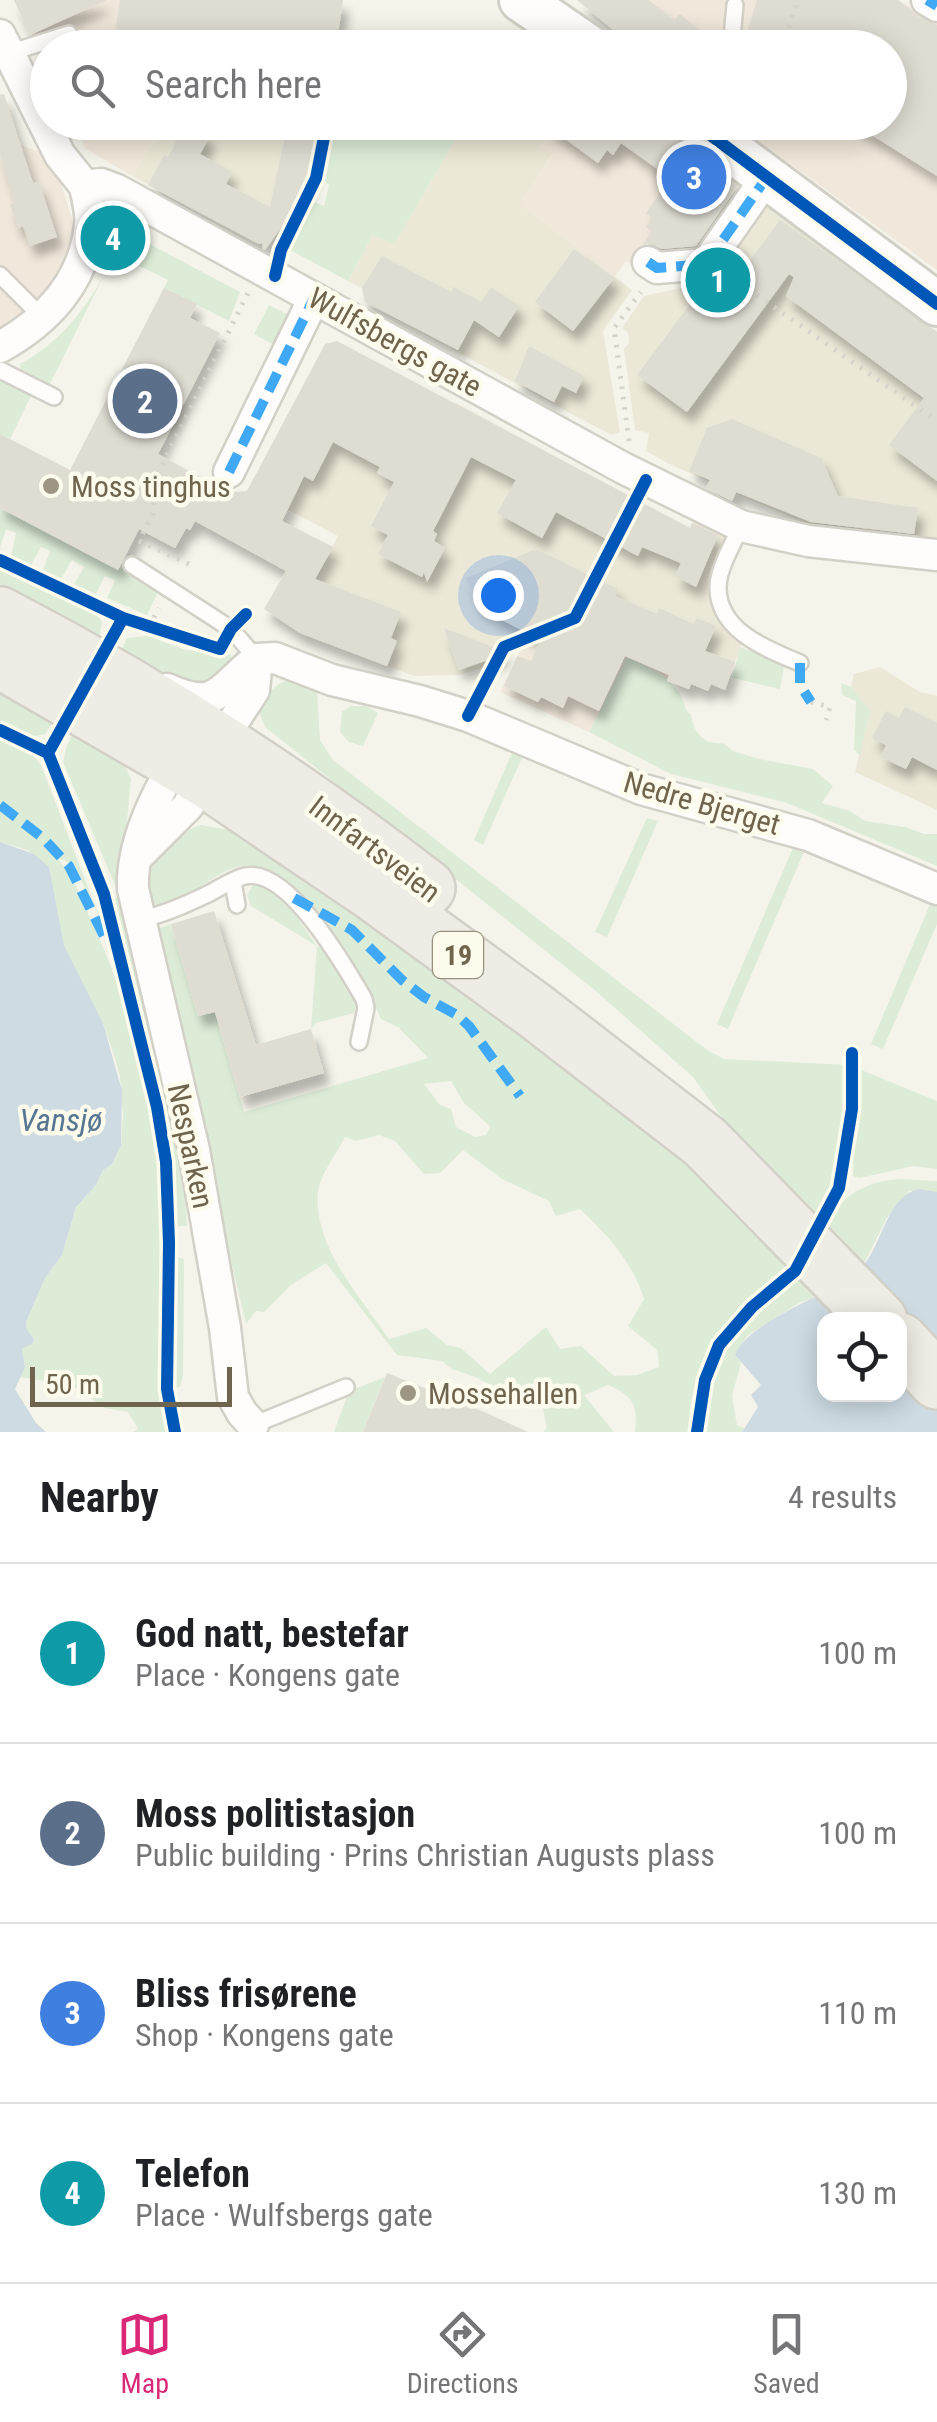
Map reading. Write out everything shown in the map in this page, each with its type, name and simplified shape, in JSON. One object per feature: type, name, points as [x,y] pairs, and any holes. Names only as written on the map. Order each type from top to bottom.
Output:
[{"type":"highway","name":"Innfartsveien","points":[[0,615],[68,650],[209,742],[311,800],[550,985],[638,1062],[705,1142]]},
{"type":"highway","name":"Innfartsveien","points":[[0,660],[209,742],[375,894],[705,1142],[871,1312]]},
{"type":"highway","points":[[907,1349],[937,1381]]},
{"type":"street","points":[[521,0],[565,30]]},
{"type":"street","points":[[927,0],[937,6]]},
{"type":"street","points":[[4,44],[30,96]]},
{"type":"street","points":[[0,347],[44,318],[62,298],[80,265],[91,223],[85,186],[52,140]]},
{"type":"street","points":[[718,140],[937,304]]},
{"type":"street","points":[[649,271],[706,264],[768,177]]},
{"type":"street","name":"Wulfsbergs gate","points":[[85,186],[100,184],[118,190],[623,468],[741,526],[808,540],[937,555]]},
{"type":"street","points":[[229,472],[314,298]]},
{"type":"street","points":[[114,680],[147,678],[183,696],[202,700],[221,693],[266,658]]},
{"type":"street","name":"Nesparken","points":[[255,1428],[232,1397],[225,1328],[194,1150],[138,920],[132,873],[137,857],[180,815],[209,742],[254,690],[266,658]]},
{"type":"street","name":"Nedre Bjerget","points":[[266,658],[468,716],[641,789],[794,830],[937,888]]},
{"type":"lane","points":[[733,30],[735,5]]},
{"type":"lane","points":[[4,44],[30,40]]},
{"type":"lane","points":[[0,275],[44,318]]},
{"type":"lane","points":[[0,370],[54,397]]},
{"type":"lane","points":[[741,526],[718,580],[724,607],[736,628],[754,644],[800,663]]},
{"type":"lane","points":[[132,566],[231,629],[266,658]]},
{"type":"lane","points":[[138,920],[183,906],[233,881],[254,876],[279,885],[294,898],[364,999],[366,1008],[359,1042]]},
{"type":"lane","points":[[233,881],[237,905]]},
{"type":"lane","points":[[255,1428],[346,1386]]},
{"type":"path","points":[[788,30],[798,0]]},
{"type":"path","points":[[706,264],[814,333],[937,420]]},
{"type":"path","points":[[630,446],[614,328],[649,271]]},
{"type":"path","points":[[189,564],[139,540],[154,514],[156,477],[249,290]]},
{"type":"path","points":[[177,575],[197,550]]},
{"type":"path","points":[[136,623],[166,632]]},
{"type":"path","points":[[811,702],[830,707],[826,720]]},
{"type":"shaded area","points":[[14,0],[343,0],[339,30],[30,33]]},
{"type":"shaded area","points":[[577,0],[898,0],[937,24],[937,270],[757,140],[907,140],[907,30],[614,30]]},
{"type":"shaded area","points":[[0,98],[3,105],[8,103],[21,145],[42,153],[58,174],[74,225],[71,252],[59,275],[0,332]]},
{"type":"shaded area","points":[[82,140],[156,140],[132,176],[86,149]]},
{"type":"shaded area","points":[[156,140],[317,140],[307,190],[272,241],[259,244],[132,176]]},
{"type":"shaded area","points":[[455,140],[545,140],[552,154],[520,204],[632,290],[603,331],[620,432],[612,435],[590,424],[365,302],[362,288],[348,281],[373,235],[394,245]]},
{"type":"shaded area","points":[[543,140],[678,140],[739,183],[742,200],[702,254],[641,271],[626,261],[615,276],[519,204],[552,155],[540,146]]},
{"type":"shaded area","points":[[763,204],[937,332],[937,545],[832,535],[669,464],[646,451],[649,433],[635,430],[624,349],[629,343],[628,333],[622,328],[644,296],[709,282]]},
{"type":"shaded area","points":[[299,395],[438,436],[456,403],[690,529],[695,517],[729,531],[709,582],[721,624],[742,643],[725,690],[711,684],[708,691],[691,685],[689,689],[667,681],[576,627],[523,645],[487,666],[461,675],[414,676],[300,633],[287,623],[338,536],[248,489]]},
{"type":"shaded area","points":[[576,627],[627,657],[589,732],[500,692],[523,645]]},
{"type":"shaded area","points":[[880,667],[920,692],[937,696],[937,810],[855,772],[870,712],[851,687],[854,674]]},
{"type":"green space","points":[[331,140],[455,140],[394,245],[373,235],[348,281],[288,249],[311,201],[324,206],[329,185],[323,180]]},
{"type":"green space","points":[[125,231],[240,292],[229,321],[164,288],[168,280],[111,252],[119,232]]},
{"type":"green space","points":[[103,277],[50,384],[21,369],[20,364],[68,327]]},
{"type":"green space","points":[[269,305],[290,316],[276,346],[254,334]]},
{"type":"green space","points":[[0,381],[31,396],[10,439],[0,434]]},
{"type":"green space","points":[[0,508],[160,588],[147,615],[107,598],[115,580],[105,576],[96,594],[74,584],[84,567],[72,560],[61,579],[43,570],[50,551],[41,547],[31,565],[11,556],[16,533],[6,529],[0,548]]},
{"type":"green space","points":[[0,566],[89,604],[102,622],[99,639],[0,586]]},
{"type":"green space","points":[[147,636],[186,650],[231,655],[231,667],[212,686],[179,686],[121,652],[127,638]]},
{"type":"green space","points":[[740,647],[781,662],[784,667],[780,689],[732,678]]},
{"type":"green space","points":[[627,657],[676,688],[697,732],[705,740],[723,743],[733,751],[759,759],[813,769],[833,786],[822,803],[850,811],[865,821],[937,834],[937,866],[787,803],[671,774],[589,732]]},
{"type":"green space","points":[[286,680],[317,690],[320,740],[333,760],[707,1050],[724,1059],[848,1065],[848,1130],[839,1176],[815,1220],[738,1140],[693,1077],[597,992],[265,727],[259,712],[261,706],[269,693]]},
{"type":"green space","points":[[841,683],[851,687],[870,711],[860,755],[854,750],[856,701],[842,695]]},
{"type":"green space","points":[[0,689],[54,720],[45,734],[31,737],[0,725]]},
{"type":"green space","points":[[351,706],[366,706],[378,713],[363,746],[349,742],[340,732],[342,712]]},
{"type":"green space","points":[[75,730],[122,758],[131,779],[121,884],[115,885],[63,762]]},
{"type":"green space","points":[[0,737],[31,753],[41,765],[100,919],[73,864],[57,858],[76,886],[108,958],[135,1041],[158,1170],[163,1258],[160,1367],[168,1432],[133,1432],[138,1429],[128,1412],[105,1408],[73,1386],[20,1377],[25,1367],[22,1349],[34,1339],[26,1322],[45,1278],[62,1255],[76,1207],[96,1185],[103,1170],[112,1164],[121,1145],[123,1115],[114,1055],[103,1023],[64,945],[48,867],[27,850],[0,842]]},
{"type":"green space","points":[[515,746],[525,751],[483,845],[474,840]]},
{"type":"green space","points":[[647,818],[658,821],[607,937],[595,932]]},
{"type":"green space","points":[[201,825],[241,832],[276,849],[671,1141],[788,1262],[707,1352],[695,1385],[688,1432],[635,1432],[632,1402],[608,1385],[584,1395],[614,1432],[543,1432],[547,1428],[542,1403],[510,1397],[442,1361],[397,1355],[326,1263],[291,1285],[264,1312],[256,1311],[246,1324],[153,930],[171,924],[198,1016],[215,1012],[244,1112],[428,1058],[399,1028],[381,1019],[371,997],[296,889],[274,873],[254,866],[238,867],[172,902],[151,907],[143,890],[151,867],[163,849]],"holes":[[[451,1081],[464,1103],[490,1126],[486,1135],[475,1137],[456,1127],[451,1109],[440,1105],[424,1084]],[[379,1135],[395,1141],[424,1174],[440,1173],[463,1150],[502,1179],[549,1201],[556,1216],[580,1209],[609,1239],[633,1273],[644,1299],[628,1326],[657,1350],[659,1367],[637,1375],[614,1376],[581,1346],[560,1349],[546,1327],[490,1374],[461,1348],[447,1345],[426,1328],[389,1339],[341,1270],[318,1213],[322,1179],[345,1137],[356,1141]]]},
{"type":"green space","points":[[795,843],[806,847],[728,1029],[717,1024]]},
{"type":"green space","points":[[253,885],[282,900],[317,946],[251,906],[247,895]]},
{"type":"green space","points":[[117,896],[123,896],[154,1024],[184,1174],[187,1226],[176,1226],[171,1138]]},
{"type":"green space","points":[[931,902],[937,904],[937,924],[883,1049],[871,1044]]},
{"type":"green space","points":[[317,946],[323,948],[347,979],[356,1005],[354,1013],[316,1023],[311,1029]]},
{"type":"green space","points":[[854,1067],[937,1101],[937,1169],[913,1166],[860,1178],[853,1176]]},
{"type":"green space","points":[[902,1179],[937,1181],[937,1192],[909,1191],[887,1218],[862,1267],[823,1227],[838,1206],[856,1192],[876,1183]]},
{"type":"green space","points":[[174,1256],[184,1259],[183,1375],[180,1387],[174,1388],[171,1369]]},
{"type":"green space","points":[[798,1270],[824,1294],[799,1303],[748,1335],[735,1355],[741,1363],[732,1396],[737,1425],[746,1429],[702,1432],[713,1371],[721,1353]]},
{"type":"green space","points":[[385,1377],[363,1432],[334,1432],[349,1391]]},
{"type":"water","name":"Vansjø","points":[[0,842],[34,854],[49,867],[64,945],[103,1023],[122,1091],[121,1145],[112,1164],[103,1170],[96,1185],[76,1207],[62,1255],[45,1278],[26,1322],[34,1339],[22,1349],[25,1367],[15,1389],[46,1432],[0,1432]]},
{"type":"water","points":[[919,1189],[937,1192],[937,1432],[742,1432],[758,1407],[751,1395],[761,1385],[735,1355],[743,1342],[773,1319],[861,1268],[899,1201]]},
{"type":"building","points":[[14,0],[107,0],[41,30],[30,30],[30,35]]},
{"type":"building","points":[[120,0],[343,0],[339,30],[116,30]]},
{"type":"building","points":[[577,0],[649,0],[674,20],[680,14],[699,30],[613,30]]},
{"type":"building","points":[[757,0],[898,0],[917,16],[937,25],[937,176],[880,140],[907,140],[907,30],[748,30]]},
{"type":"building","points":[[4,94],[33,183],[39,182],[57,237],[30,246],[23,226],[18,228],[10,204],[15,202],[0,155],[0,95]]},
{"type":"building","points":[[177,140],[208,140],[200,154],[232,172],[226,184],[270,207],[284,140],[317,140],[307,191],[265,250],[263,243],[148,185]]},
{"type":"building","points":[[567,140],[678,140],[738,186],[696,246],[662,249],[643,244],[652,231],[646,227],[652,218],[646,213],[670,178],[621,143],[613,155],[607,150],[598,163]]},
{"type":"building","points":[[780,220],[937,332],[937,481],[889,445],[924,398],[786,296],[794,277],[789,274],[687,412],[637,375],[693,300],[700,306],[718,283],[728,290]]},
{"type":"building","points":[[574,249],[614,278],[573,331],[535,302]]},
{"type":"building","points":[[382,256],[451,292],[454,287],[481,302],[491,287],[519,306],[499,337],[474,320],[458,350],[365,302],[362,288]]},
{"type":"building","points":[[164,288],[197,304],[190,318],[220,333],[158,454],[222,489],[247,491],[325,344],[337,341],[690,528],[692,523],[718,535],[696,587],[675,576],[681,563],[642,547],[638,556],[556,512],[542,538],[497,513],[516,480],[471,457],[433,531],[437,534],[434,541],[445,548],[427,582],[424,572],[422,577],[378,554],[388,535],[371,526],[394,482],[377,473],[380,467],[333,442],[313,481],[304,476],[282,521],[333,547],[315,579],[401,612],[391,638],[397,641],[387,666],[300,633],[264,609],[286,571],[195,521],[190,530],[186,528],[175,548],[139,529],[118,570],[0,508],[0,434],[70,470]]},
{"type":"building","points":[[529,346],[584,376],[576,393],[562,386],[554,402],[515,381]]},
{"type":"building","points":[[732,419],[821,458],[838,496],[918,508],[914,534],[811,522],[736,492],[732,501],[706,488],[710,480],[689,471],[707,428]]},
{"type":"building","points":[[536,549],[618,589],[615,596],[657,614],[659,608],[693,624],[697,618],[716,626],[705,651],[735,662],[725,690],[711,684],[708,691],[691,684],[689,689],[667,681],[669,675],[625,656],[599,711],[568,696],[563,708],[541,697],[538,702],[504,686],[517,656],[531,661],[540,640],[476,606],[466,578]]},
{"type":"building","points":[[444,628],[508,653],[459,670]]},
{"type":"building","points":[[905,707],[937,723],[937,770],[912,757],[906,769],[881,757],[886,745],[872,738],[886,711],[899,718]]},
{"type":"building","points":[[214,911],[256,1045],[311,1029],[324,1073],[240,1097],[215,1012],[198,1016],[171,924]]},
{"type":"building","name":"Mossehallen","points":[[387,1373],[484,1412],[528,1432],[363,1432]]},
{"type":"marked path","points":[[927,0],[937,6]]},
{"type":"marked path","points":[[648,262],[657,268],[706,264],[767,177]]},
{"type":"marked path","points":[[229,472],[314,298]]},
{"type":"marked path","points":[[800,663],[800,685],[811,702]]},
{"type":"marked path","points":[[0,805],[43,838],[69,866],[104,936]]},
{"type":"marked path","points":[[294,898],[352,930],[402,980],[457,1015],[520,1096]]},
{"type":"cycle path","points":[[275,276],[281,250],[316,178],[323,140]]},
{"type":"cycle path","points":[[717,140],[937,304]]},
{"type":"cycle path","points":[[468,716],[504,647],[575,618],[646,480]]},
{"type":"cycle path","points":[[0,560],[123,618],[220,649],[231,629],[246,614]]},
{"type":"cycle path","points":[[48,753],[123,618]]},
{"type":"cycle path","points":[[0,730],[48,753],[104,894],[157,1107],[166,1162],[167,1389],[175,1432]]},
{"type":"cycle path","points":[[697,1432],[705,1380],[719,1345],[752,1307],[795,1271],[839,1188],[852,1109],[852,1053]]},
{"type":"place","name":"Bliss frisørene","points":[[694,177]]},
{"type":"place","name":"Telefon","points":[[113,238]]},
{"type":"place","name":"God natt, bestefar","points":[[718,280]]},
{"type":"place","name":"Moss politistasjon","points":[[145,401]]},
{"type":"place","name":"Moss tinghus","points":[[51,486]]},
{"type":"place","name":"Mossehallen","points":[[408,1393]]}]
